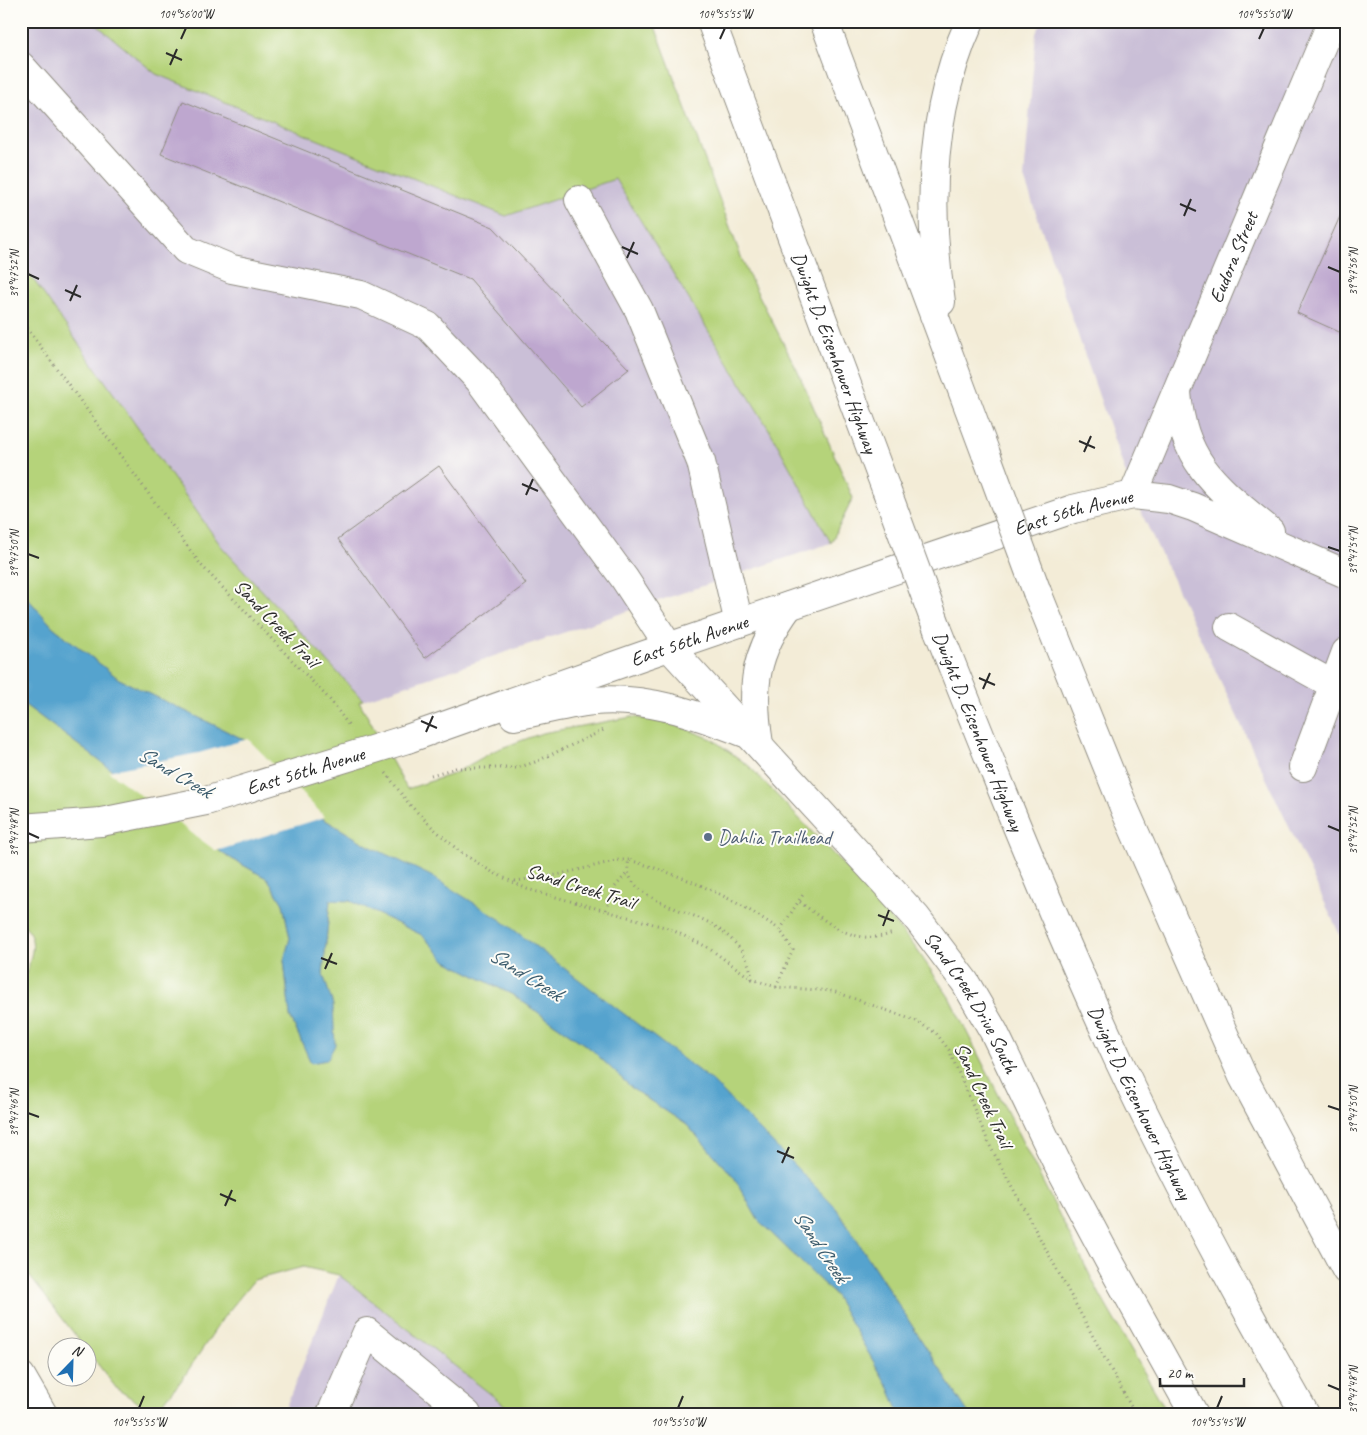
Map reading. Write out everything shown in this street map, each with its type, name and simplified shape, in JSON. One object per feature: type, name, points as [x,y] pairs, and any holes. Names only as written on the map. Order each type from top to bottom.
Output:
[{"type":"main road","name":"Dwight D. Eisenhower Highway","points":[[711,21],[938,630],[1022,842],[1119,1060],[1204,1230],[1305,1414]]},
{"type":"main road","points":[[824,21],[1037,592],[1125,810],[1243,1077],[1346,1270]]},
{"type":"main road","points":[[950,363],[934,248],[933,176],[937,141],[948,83],[970,21]]},
{"type":"main road","name":"Eudora Street","points":[[1133,495],[1332,21]]},
{"type":"main road","name":"Sand Creek Drive South","points":[[21,66],[186,250],[232,269],[361,295],[428,326],[479,380],[624,578],[669,647],[916,916],[965,982],[994,1032],[1059,1167],[1194,1414]]},
{"type":"main road","points":[[579,200],[638,310],[702,462],[739,623]]},
{"type":"main road","points":[[1177,392],[1178,408],[1186,437],[1204,474],[1232,500],[1299,554]]},
{"type":"main road","name":"East 56th Avenue","points":[[21,828],[101,822],[173,809],[248,789],[407,739],[1073,509],[1133,495],[1156,496],[1193,507],[1346,574]]},
{"type":"main road","points":[[407,739],[595,701],[664,706],[716,721],[755,739],[754,710],[759,661],[766,644],[789,606]]},
{"type":"main road","points":[[1229,627],[1339,689]]},
{"type":"main road","points":[[1303,767],[1339,689],[1346,652]]},
{"type":"main road","points":[[331,1414],[367,1332],[467,1414]]},
{"type":"main road","points":[[21,1376],[43,1414]]},
{"type":"path","name":"Sand Creek Trail","points":[[21,320],[201,566],[331,701],[355,733]]},
{"type":"path","points":[[431,775],[456,768],[517,768],[535,762],[602,730],[611,728]]},
{"type":"path","name":"Sand Creek Trail","points":[[385,772],[409,804],[459,851],[492,872],[527,889],[668,928],[708,947],[752,979],[776,988],[833,991],[916,1021],[936,1033],[949,1050],[990,1146],[1135,1414]]},
{"type":"path","points":[[513,882],[557,875],[619,860],[629,860],[700,884],[752,911],[780,930],[793,950],[776,988]]},
{"type":"path","points":[[606,910],[615,887],[628,872],[629,860]]},
{"type":"path","points":[[628,872],[636,885],[647,895],[698,917],[728,936],[750,964],[752,979]]},
{"type":"path","points":[[780,930],[800,902],[804,893]]},
{"type":"path","points":[[800,902],[822,919],[855,936],[871,938],[898,930]]},
{"type":"shaded area","points":[[21,21],[92,21],[156,74],[506,216],[615,179],[770,431],[831,543],[363,700],[221,546],[21,262]]},
{"type":"shaded area","points":[[1043,21],[1346,21],[1346,948],[1133,495],[1024,178],[1036,33]]},
{"type":"shaded area","points":[[339,1275],[516,1414],[283,1414]]},
{"type":"green space","points":[[92,21],[653,21],[746,270],[799,374],[853,498],[831,543],[770,431],[615,179],[506,216],[156,74]]},
{"type":"green space","points":[[21,262],[221,546],[363,700],[359,701],[407,789],[453,774],[496,750],[542,733],[632,717],[671,723],[712,739],[749,766],[856,878],[915,947],[949,997],[1100,1295],[1168,1414],[969,1414],[836,1208],[369,846],[322,818],[245,740],[119,679],[53,627],[21,591]]},
{"type":"green space","points":[[21,702],[225,855],[268,879],[283,904],[290,938],[284,960],[290,1016],[311,1063],[333,1005],[323,975],[330,900],[350,901],[422,935],[446,961],[513,995],[591,1049],[634,1090],[687,1125],[734,1177],[758,1220],[834,1294],[889,1388],[900,1414],[516,1414],[339,1275],[303,1267],[254,1280],[223,1318],[181,1381],[163,1403],[147,1408],[117,1389],[98,1364],[98,1338],[78,1338],[21,1265],[21,973],[26,974],[32,940],[27,928],[21,921]]},
{"type":"water","name":"Sand Creek","points":[[21,591],[53,627],[119,679],[245,740],[322,818],[369,846],[431,876],[501,920],[712,1081],[836,1208],[969,1414],[900,1414],[889,1388],[834,1294],[758,1220],[734,1177],[687,1125],[634,1090],[591,1049],[513,995],[446,961],[422,935],[350,901],[330,900],[323,974],[333,1005],[335,1045],[327,1060],[311,1063],[290,1016],[284,960],[290,938],[283,904],[268,879],[225,855],[21,702]]},
{"type":"pier","points":[[248,739],[325,817],[216,851],[108,771],[199,753]]},
{"type":"building","points":[[183,101],[493,227],[629,369],[581,407],[470,279],[161,154]]},
{"type":"building","points":[[1346,203],[1346,335],[1297,313]]},
{"type":"building","points":[[439,466],[526,584],[425,658],[338,539]]},
{"type":"place","name":"Dahlia Trailhead","points":[[708,837]]}]
